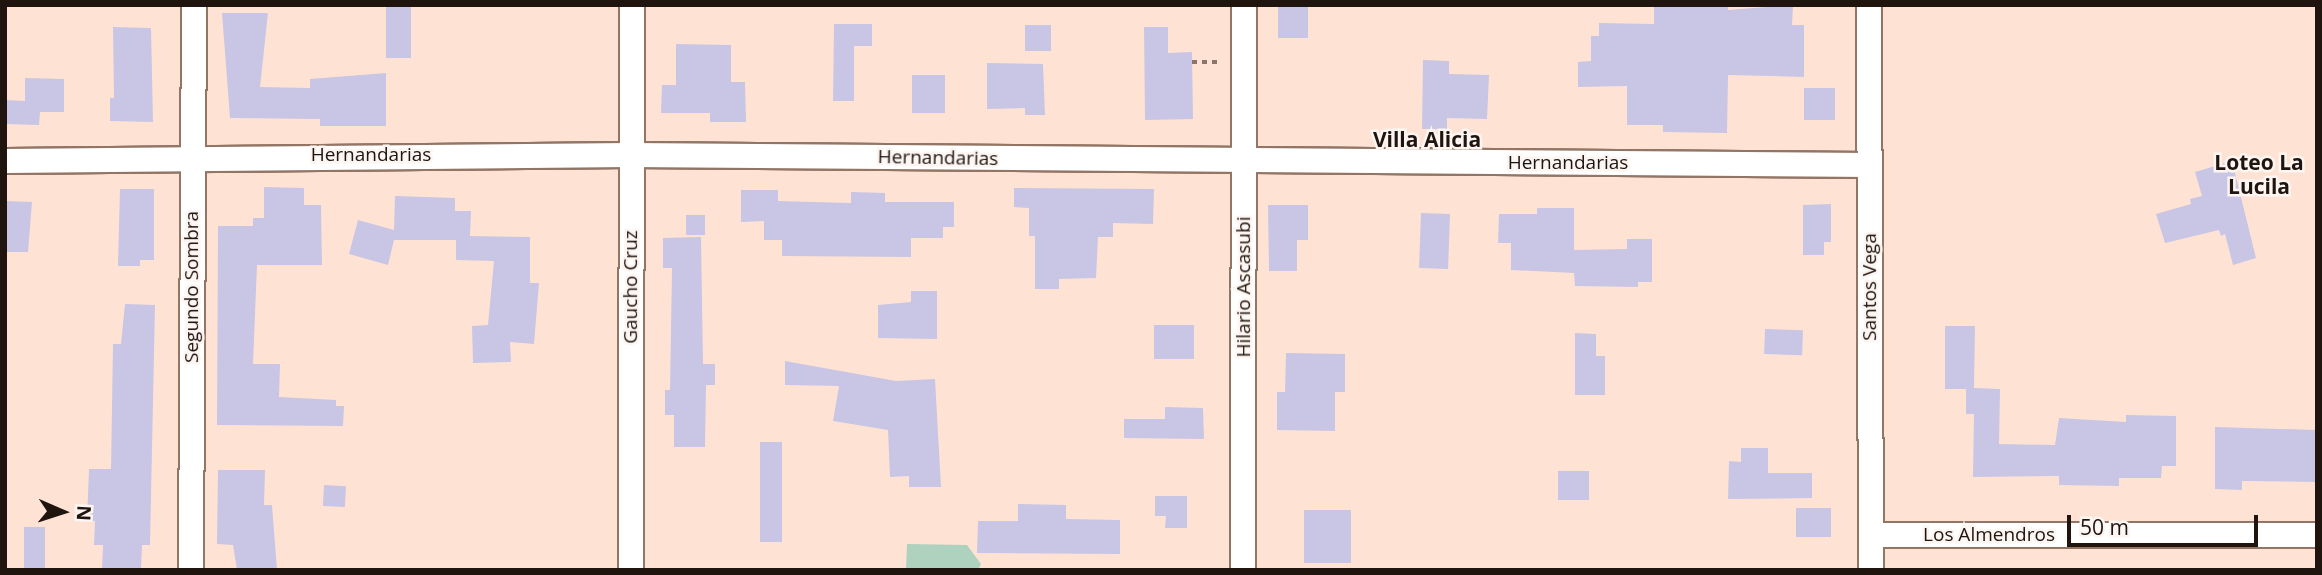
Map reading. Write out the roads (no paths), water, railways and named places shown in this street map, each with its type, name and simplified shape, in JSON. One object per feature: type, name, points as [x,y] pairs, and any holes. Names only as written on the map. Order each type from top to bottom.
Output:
[{"type":"street","name":"Segundo Sombra","points":[[191,570],[194,5]]},
{"type":"street","name":"Gaucho Cruz","points":[[631,570],[632,5]]},
{"type":"street","name":"Hilario Ascasubi","points":[[1243,570],[1244,5]]},
{"type":"street","name":"Santos Vega","points":[[1869,5],[1871,570]]},
{"type":"street","name":"Hernandarias","points":[[5,161],[193,156],[630,155],[1870,165]]},
{"type":"street","name":"Los Almendros","points":[[1871,535],[2317,535]]},
{"type":"district","name":"Villa Alicia","points":[[1427,139]]},
{"type":"district","name":"Loteo La Lucila","points":[[2259,174]]}]
